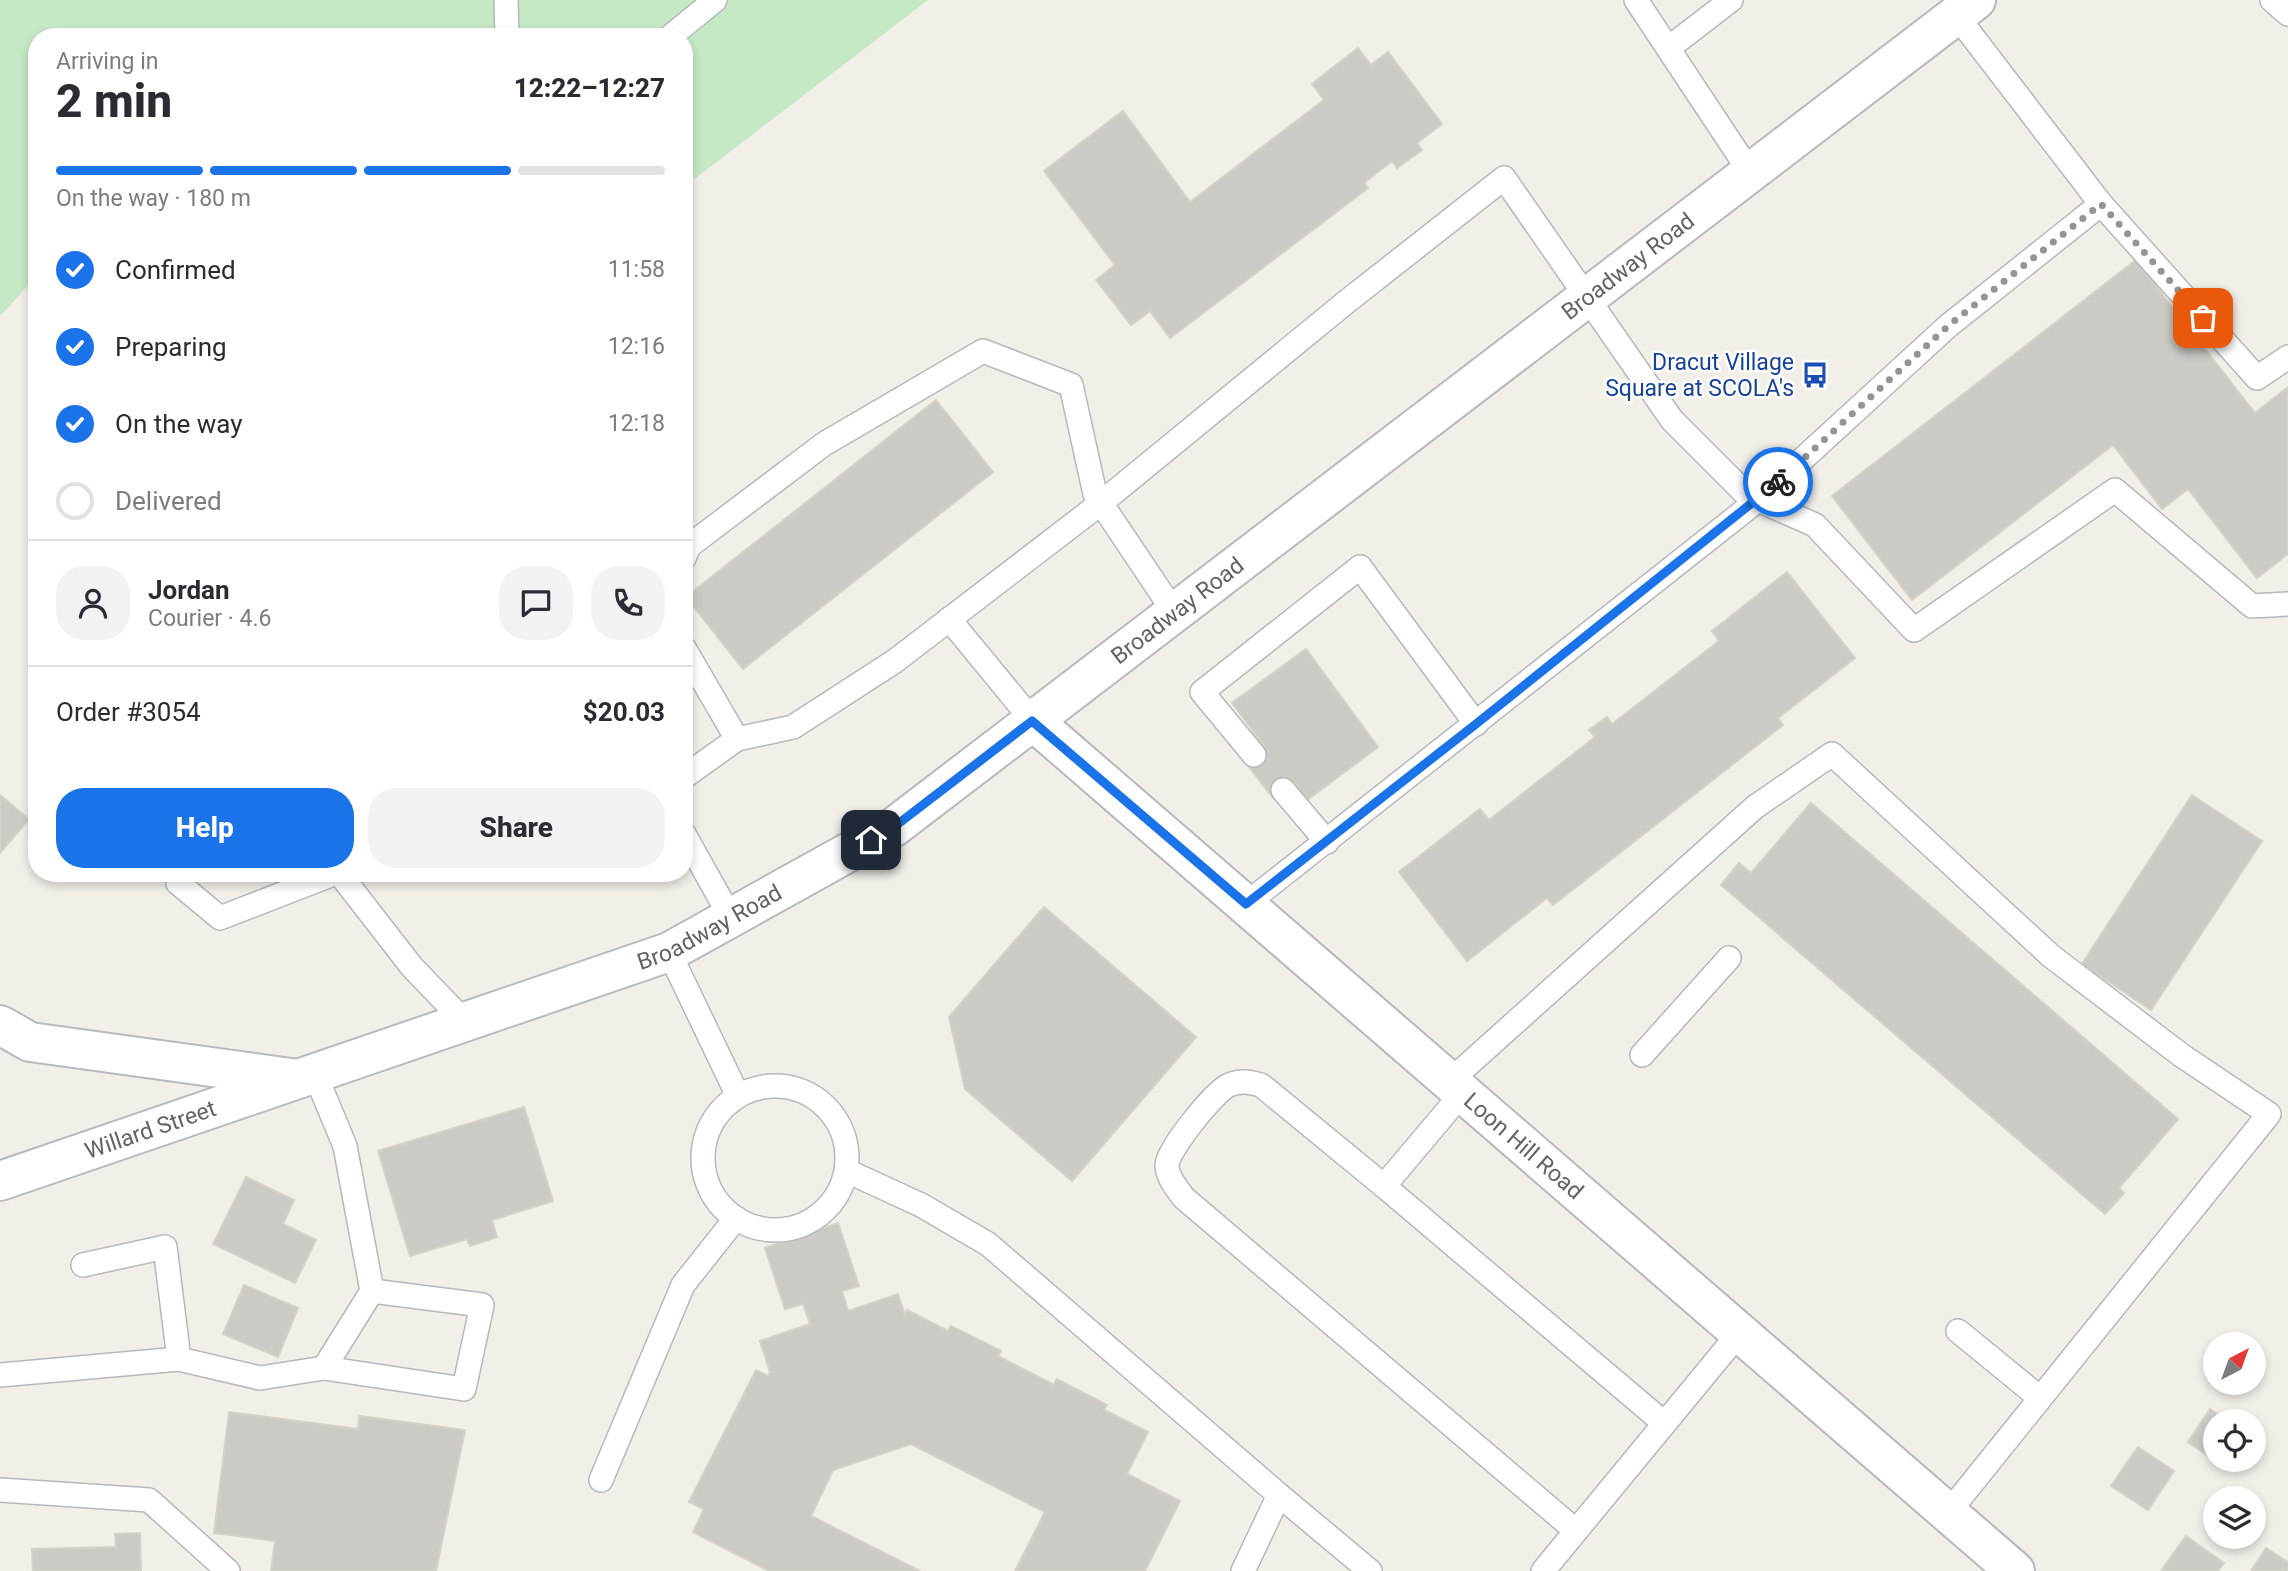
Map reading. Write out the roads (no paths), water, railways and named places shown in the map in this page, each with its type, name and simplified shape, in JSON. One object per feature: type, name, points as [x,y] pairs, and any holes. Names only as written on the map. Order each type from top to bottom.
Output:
[{"type":"main road","name":"Broadway Road","points":[[308,1077],[669,952],[894,827],[1966,7]]},
{"type":"main road","name":"Loon Hill Road","points":[[1032,721],[1458,1086],[2015,1571]]},
{"type":"main road","points":[[0,1025],[30,1042],[308,1077]]},
{"type":"main road","name":"Willard Street","points":[[0,1181],[308,1077]]},
{"type":"lane","points":[[506,0],[507,28]]},
{"type":"lane","points":[[681,28],[715,0]]},
{"type":"lane","points":[[1636,0],[1670,47],[1750,172]]},
{"type":"lane","points":[[1670,47],[1731,0]]},
{"type":"lane","points":[[2272,0],[2288,14]]},
{"type":"lane","points":[[1966,7],[2101,204],[2257,378],[2288,357]]},
{"type":"lane","points":[[693,771],[737,739],[793,727],[895,661],[1101,503],[1504,178],[1672,420],[1747,495],[1815,525],[1914,630],[2115,490],[2252,606],[2288,604]]},
{"type":"lane","points":[[1246,904],[1758,500],[1948,326],[2101,204]]},
{"type":"lane","points":[[693,543],[824,444],[983,351],[1071,385],[1095,494],[1174,612]]},
{"type":"lane","points":[[1254,755],[1202,692],[1360,567],[1476,724]]},
{"type":"lane","points":[[949,620],[1032,721]]},
{"type":"lane","points":[[693,663],[737,739]]},
{"type":"lane","points":[[1384,1186],[1458,1086],[1755,807],[1832,754],[2051,956],[2181,1055],[2269,1114],[1948,1513]]},
{"type":"lane","points":[[1283,790],[1327,842]]},
{"type":"lane","points":[[693,850],[731,918]]},
{"type":"lane","points":[[178,882],[220,918],[314,882]]},
{"type":"lane","points":[[345,882],[412,967],[465,1022]]},
{"type":"lane","points":[[669,952],[738,1096]]},
{"type":"lane","points":[[1642,1055],[1729,958]]},
{"type":"lane","points":[[308,1077],[345,1146],[372,1291],[324,1368]]},
{"type":"lane","points":[[1574,1531],[1184,1198],[1173,1183],[1167,1166],[1172,1147],[1227,1086],[1245,1080],[1261,1085],[1664,1423]]},
{"type":"lane","points":[[783,1086],[806,1093],[825,1107],[839,1125],[847,1147],[846,1171],[839,1193],[825,1211],[805,1224],[782,1230],[758,1228],[736,1218],[718,1202],[707,1181],[703,1157],[708,1133],[720,1112],[738,1096],[761,1087],[783,1086]]},
{"type":"lane","points":[[846,1171],[921,1205],[988,1244],[1370,1571]]},
{"type":"lane","points":[[601,1480],[683,1285],[736,1218]]},
{"type":"lane","points":[[83,1265],[165,1247],[179,1359]]},
{"type":"lane","points":[[0,1375],[179,1359],[260,1378],[324,1368],[464,1389],[482,1305],[372,1291]]},
{"type":"lane","points":[[1958,1331],[2040,1398]]},
{"type":"lane","points":[[1543,1571],[1740,1332]]},
{"type":"lane","points":[[0,1490],[149,1500],[228,1571]]},
{"type":"lane","points":[[1243,1571],[1279,1495]]},
{"type":"place","name":"Dracut Village Square at SCOLA's","points":[[1815,375]]}]
